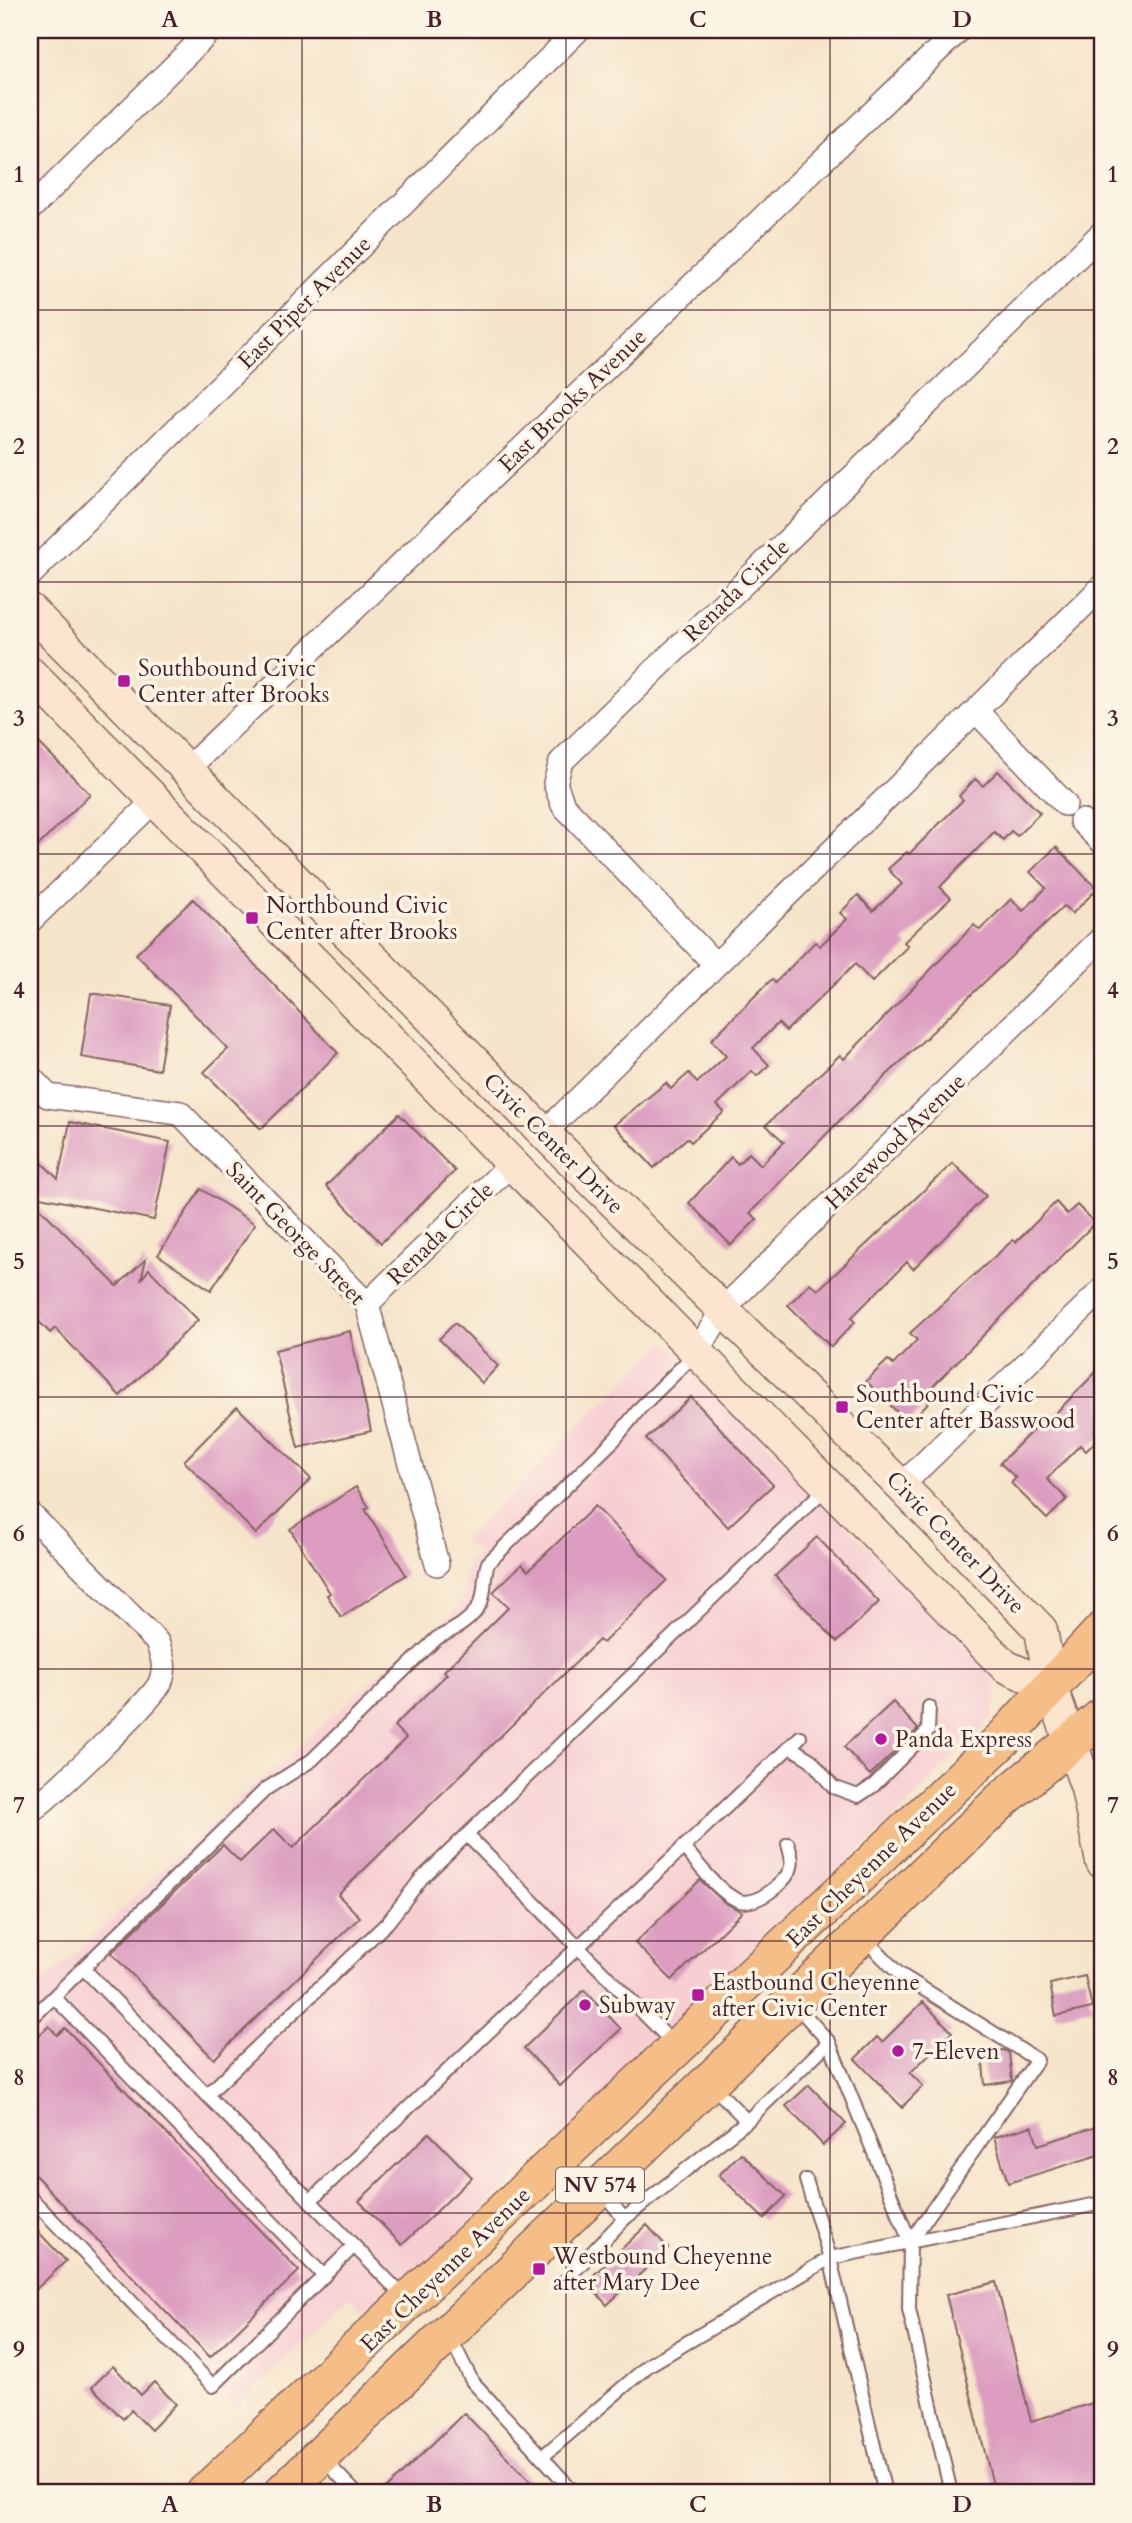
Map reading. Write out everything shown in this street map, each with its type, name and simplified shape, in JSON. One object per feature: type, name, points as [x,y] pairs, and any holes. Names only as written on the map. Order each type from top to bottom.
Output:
[{"type":"main road","name":"Civic Center Drive","points":[[30,610],[279,866],[630,1219],[901,1486],[1041,1630],[1051,1687],[1087,1788],[1102,1862]]},
{"type":"main road","name":"Civic Center Drive","points":[[30,673],[1005,1666],[1051,1687]]},
{"type":"main road","points":[[106,750],[115,742],[123,741],[163,776],[171,779],[186,771]]},
{"type":"main road","points":[[156,799],[197,810],[251,863],[260,867],[279,866]]},
{"type":"main road","points":[[412,1061],[518,1135],[533,1137],[544,1133]]},
{"type":"main road","points":[[512,1163],[530,1160],[542,1162],[630,1219]]},
{"type":"main road","name":"East Cheyenne Avenue","points":[[205,2493],[410,2303],[1006,1736],[1102,1631]]},
{"type":"main road","name":"East Cheyenne Avenue","points":[[282,2493],[860,1934],[1004,1798],[1102,1717]]},
{"type":"main road","points":[[708,2081],[707,2057],[796,1935]]},
{"type":"main road","points":[[598,2186],[670,2087],[678,2048]]},
{"type":"main road","points":[[449,2333],[475,2262],[497,2219]]},
{"type":"main road","points":[[349,2428],[417,2319],[410,2303]]},
{"type":"main road","points":[[241,2493],[307,2423],[319,2403],[319,2388]]},
{"type":"street","points":[[30,209],[211,30]]},
{"type":"street","name":"East Piper Avenue","points":[[30,575],[578,30]]},
{"type":"street","name":"East Brooks Avenue","points":[[186,771],[959,30]]},
{"type":"street","name":"Renada Circle","points":[[715,964],[563,805],[555,783],[561,762],[1102,233]]},
{"type":"street","points":[[544,1133],[1102,587]]},
{"type":"street","points":[[976,712],[1065,804]]},
{"type":"street","points":[[30,921],[156,799]]},
{"type":"street","points":[[1081,821],[1102,842]]},
{"type":"street","name":"Harewood Avenue","points":[[698,1351],[722,1310],[1102,938]]},
{"type":"street","name":"Saint George Street","points":[[30,1077],[48,1096],[180,1113],[367,1304],[437,1564]]},
{"type":"street","name":"Renada Circle","points":[[367,1304],[512,1163]]},
{"type":"street","points":[[901,1486],[1102,1290]]},
{"type":"street","points":[[30,1514],[157,1642],[165,1663],[160,1684],[144,1705],[30,1811]]},
{"type":"lane","points":[[30,2020],[266,1789],[312,1760],[437,1638],[459,1628],[469,1618],[482,1602],[483,1577],[488,1563],[615,1439],[641,1407],[698,1351]]},
{"type":"lane","points":[[207,2095],[388,1922],[421,1880],[830,1485]]},
{"type":"lane","points":[[790,1747],[811,1760],[833,1787],[858,1796],[873,1786],[928,1731],[929,1707]]},
{"type":"lane","points":[[310,2201],[800,1737]]},
{"type":"lane","points":[[467,1835],[678,2048]]},
{"type":"lane","points":[[683,1847],[725,1892],[741,1902],[758,1899],[791,1869],[792,1857],[788,1844]]},
{"type":"lane","points":[[860,1934],[898,1973],[1037,2060],[910,2242]]},
{"type":"lane","points":[[83,1968],[410,2303]]},
{"type":"lane","points":[[54,1997],[324,2276]]},
{"type":"lane","points":[[792,2000],[829,2042],[910,2242],[909,2309],[951,2493]]},
{"type":"lane","points":[[563,2283],[624,2219],[747,2121],[829,2042]]},
{"type":"lane","points":[[708,2081],[747,2121]]},
{"type":"lane","points":[[806,2180],[830,2258],[885,2493]]},
{"type":"lane","points":[[598,2186],[624,2219]]},
{"type":"lane","points":[[30,2197],[213,2386],[354,2246]]},
{"type":"lane","points":[[541,2457],[649,2365],[830,2258],[1102,2203]]},
{"type":"lane","points":[[550,2232],[582,2263]]},
{"type":"lane","points":[[449,2333],[472,2381],[575,2493]]},
{"type":"lane","points":[[321,2456],[356,2493]]},
{"type":"shaded area","points":[[665,1342],[989,1670],[997,1692],[991,1720],[875,1837],[370,2317],[351,2296],[237,2407],[30,2187],[30,1996],[242,1795],[295,1751],[415,1640],[450,1617],[462,1600],[468,1562],[480,1553],[462,1542]]},
{"type":"building","points":[[30,734],[90,794],[30,854]]},
{"type":"building","points":[[998,771],[1040,813],[1017,836],[1011,831],[1003,840],[994,832],[940,887],[951,898],[904,942],[908,946],[872,982],[855,964],[786,1031],[778,1023],[753,1048],[769,1065],[757,1076],[752,1071],[717,1105],[724,1112],[691,1142],[687,1138],[654,1168],[614,1125],[666,1083],[671,1089],[689,1073],[697,1083],[726,1056],[711,1040],[772,979],[775,983],[815,942],[820,946],[847,919],[840,913],[858,895],[873,911],[902,884],[888,869],[907,852],[909,854],[963,800],[959,796],[975,779],[983,786]]},
{"type":"building","points":[[1056,847],[1097,889],[1072,914],[1064,906],[842,1118],[750,1213],[757,1219],[731,1245],[689,1203],[731,1157],[738,1164],[749,1153],[761,1165],[784,1142],[766,1125],[840,1055],[844,1059],[974,925],[980,930],[1011,899],[1023,911],[1046,888],[1030,872]]},
{"type":"building","points":[[193,899],[338,1053],[261,1129],[204,1072],[228,1049],[136,954]]},
{"type":"building","points":[[91,993],[170,1005],[159,1070],[81,1057]]},
{"type":"building","points":[[399,1114],[455,1171],[381,1243],[326,1186]]},
{"type":"building","points":[[70,1122],[170,1142],[154,1220],[30,1195],[30,1151],[58,1179]]},
{"type":"building","points":[[953,1163],[986,1196],[913,1269],[907,1262],[851,1318],[855,1322],[831,1347],[788,1305],[810,1283],[818,1290]]},
{"type":"building","points":[[201,1189],[255,1224],[211,1290],[158,1255]]},
{"type":"building","points":[[30,1198],[117,1286],[146,1259],[141,1280],[149,1269],[198,1320],[120,1396],[55,1328],[50,1333],[30,1312]]},
{"type":"building","points":[[1056,1202],[1067,1214],[1077,1205],[1095,1223],[923,1396],[929,1402],[908,1423],[866,1381],[888,1360],[893,1365],[917,1340],[910,1333],[1013,1240],[1016,1242]]},
{"type":"building","points":[[455,1323],[498,1366],[482,1383],[439,1339]]},
{"type":"building","points":[[350,1331],[371,1431],[298,1448],[275,1350]]},
{"type":"building","points":[[1102,1366],[1102,1435],[1086,1451],[1080,1445],[1047,1479],[1067,1499],[1047,1519],[1011,1483],[1016,1478],[1000,1463],[1045,1418],[1048,1421]]},
{"type":"building","points":[[691,1397],[773,1485],[728,1527],[646,1439]]},
{"type":"building","points":[[237,1407],[311,1479],[256,1534],[184,1461]]},
{"type":"building","points":[[356,1487],[369,1507],[365,1509],[406,1575],[341,1617],[327,1595],[330,1593],[290,1529]]},
{"type":"building","points":[[595,1506],[667,1580],[603,1643],[599,1640],[338,1895],[360,1917],[214,2059],[111,1953],[223,1845],[240,1862],[274,1829],[293,1848],[406,1738],[394,1726],[447,1674],[444,1671],[509,1607],[493,1592],[522,1564],[528,1571]]},
{"type":"building","points":[[817,1537],[879,1602],[837,1642],[775,1576]]},
{"type":"building","name":"Panda Express","points":[[893,1702],[918,1729],[870,1775],[844,1747]]},
{"type":"building","points":[[700,1880],[724,1902],[742,1912],[672,1980],[635,1943]]},
{"type":"building","points":[[1085,1976],[1092,2008],[1056,2016],[1050,1984]]},
{"type":"building","points":[[584,1990],[621,2029],[560,2086],[524,2048]]},
{"type":"building","name":"7-Eleven","points":[[923,2002],[952,2032],[910,2073],[923,2086],[902,2107],[855,2059],[877,2037],[882,2042]]},
{"type":"building","points":[[49,2026],[57,2035],[65,2028],[299,2271],[210,2357],[30,2170],[30,2044]]},
{"type":"building","points":[[1004,2050],[1009,2053],[1012,2081],[985,2085],[982,2052]]},
{"type":"building","points":[[809,2085],[846,2124],[823,2145],[786,2106]]},
{"type":"building","points":[[1102,2125],[1102,2154],[1008,2183],[994,2137],[1032,2126],[1038,2145]]},
{"type":"building","points":[[429,2133],[472,2177],[402,2245],[359,2201]]},
{"type":"building","points":[[741,2153],[786,2196],[764,2219],[719,2175]]},
{"type":"building","points":[[30,2223],[66,2261],[30,2295]]},
{"type":"building","points":[[647,2225],[668,2248],[607,2305],[586,2282]]},
{"type":"building","points":[[996,2282],[1031,2421],[1093,2403],[1102,2435],[1102,2493],[995,2493],[946,2295]]},
{"type":"building","points":[[113,2366],[141,2395],[154,2382],[176,2404],[151,2430],[131,2410],[123,2419],[92,2387]]},
{"type":"building","points":[[464,2413],[542,2493],[382,2493]]},
{"type":"place","name":"Southbound Civic Center after Brooks","points":[[124,681]]},
{"type":"place","name":"Northbound Civic Center after Brooks","points":[[252,918]]},
{"type":"place","name":"Southbound Civic Center after Basswood","points":[[842,1407]]},
{"type":"place","name":"Panda Express","points":[[881,1739]]},
{"type":"place","name":"Eastbound Cheyenne after Civic Center","points":[[698,1995]]},
{"type":"place","name":"Subway","points":[[585,2005]]},
{"type":"place","name":"7-Eleven","points":[[898,2051]]},
{"type":"place","name":"Westbound Cheyenne after Mary Dee","points":[[539,2269]]}]
